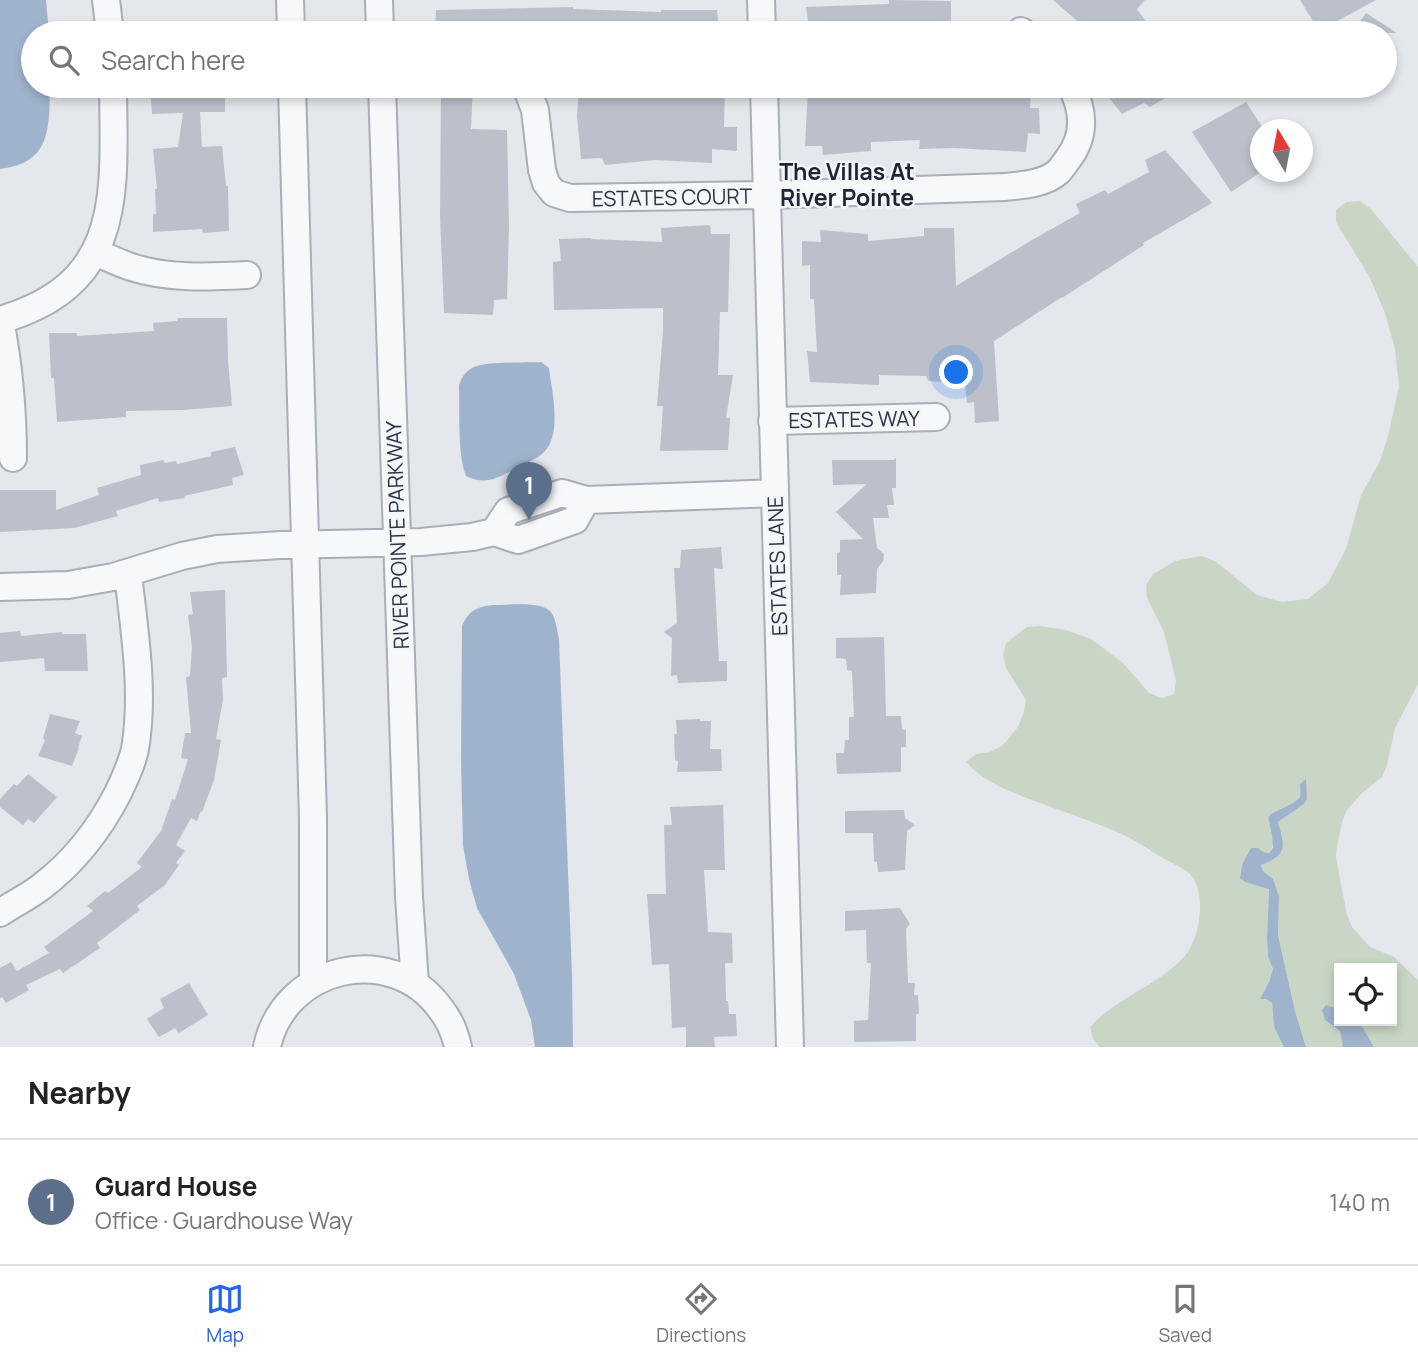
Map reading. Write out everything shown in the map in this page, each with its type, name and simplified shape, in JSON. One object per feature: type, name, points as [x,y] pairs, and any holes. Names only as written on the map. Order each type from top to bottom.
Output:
[{"type":"street","points":[[106,0],[109,21]]},
{"type":"street","points":[[290,0],[290,21]]},
{"type":"street","points":[[379,0],[380,21]]},
{"type":"street","points":[[761,0],[762,21]]},
{"type":"street","points":[[13,458],[8,364],[0,320],[28,312],[52,299],[77,278],[95,252],[111,206],[113,98]]},
{"type":"street","points":[[292,98],[313,818],[313,982]]},
{"type":"street","name":"RIVER POINTE PARKWAY","points":[[382,98],[409,897],[415,984]]},
{"type":"street","name":"ESTATES COURT","points":[[530,98],[535,110],[546,183],[554,193],[570,198],[768,195],[1034,184],[1057,173],[1076,149],[1082,127],[1077,98]]},
{"type":"street","name":"ESTATES LANE","points":[[764,98],[790,1047]]},
{"type":"street","points":[[95,252],[131,267],[162,273],[201,277],[247,275]]},
{"type":"street","name":"ESTATES WAY","points":[[772,421],[936,417]]},
{"type":"street","points":[[0,587],[68,584],[128,573],[182,556],[217,550],[398,543],[461,538],[494,532],[518,540],[575,520],[586,500],[775,493]]},
{"type":"street","points":[[0,913],[39,888],[87,843],[108,813],[124,780],[136,746],[139,694],[128,573]]},
{"type":"street","points":[[267,1047],[276,1021],[299,993],[313,982],[333,974],[365,969],[396,975],[415,984],[433,999],[447,1017],[458,1047]]},
{"type":"green space","points":[[1360,201],[1371,209],[1418,267],[1418,684],[1395,728],[1382,777],[1347,810],[1342,822],[1336,858],[1347,915],[1352,927],[1370,947],[1394,957],[1418,980],[1418,1047],[1374,1047],[1361,1026],[1397,1026],[1397,963],[1334,963],[1334,1007],[1326,1005],[1325,1020],[1340,1031],[1343,1047],[1306,1047],[1278,935],[1279,896],[1273,879],[1263,871],[1261,865],[1283,839],[1278,822],[1304,804],[1307,798],[1305,780],[1296,800],[1268,817],[1273,840],[1269,853],[1263,852],[1242,865],[1240,877],[1245,882],[1269,888],[1267,938],[1268,957],[1273,969],[1261,998],[1272,1003],[1274,1027],[1284,1047],[1100,1047],[1093,1039],[1090,1027],[1112,1008],[1162,976],[1190,949],[1200,915],[1195,881],[1186,871],[1129,837],[1007,790],[981,776],[966,762],[976,754],[990,752],[1002,746],[1018,727],[1026,700],[1006,668],[1003,655],[1006,643],[1027,627],[1066,630],[1091,639],[1123,663],[1149,693],[1162,698],[1174,694],[1176,681],[1164,632],[1147,598],[1146,585],[1153,574],[1175,561],[1201,556],[1215,561],[1257,595],[1282,602],[1308,599],[1328,583],[1346,549],[1361,495],[1380,461],[1399,387],[1395,349],[1385,313],[1370,278],[1336,222],[1336,210],[1346,202]]},
{"type":"water","points":[[0,0],[46,0],[48,21],[21,21],[21,98],[50,98],[44,141],[30,159],[0,169]]},
{"type":"water","points":[[541,362],[549,368],[554,401],[554,426],[548,446],[535,459],[496,478],[479,480],[466,476],[461,456],[461,380],[467,371],[486,364]]},
{"type":"water","points":[[523,604],[546,608],[554,617],[559,639],[573,1047],[535,1047],[531,1020],[514,974],[477,908],[469,879],[463,845],[462,626],[474,610],[493,605]]},
{"type":"water","points":[[1306,779],[1307,799],[1304,804],[1278,822],[1283,844],[1280,853],[1261,865],[1263,871],[1273,879],[1279,896],[1278,935],[1306,1047],[1284,1047],[1274,1027],[1272,1003],[1260,999],[1273,969],[1268,957],[1267,938],[1269,889],[1240,878],[1242,865],[1251,848],[1269,853],[1273,848],[1268,817],[1298,799],[1300,784]]},
{"type":"water","points":[[1326,1005],[1334,1007],[1334,1026],[1361,1026],[1374,1047],[1343,1047],[1340,1031],[1325,1020],[1322,1010]]},
{"type":"building","points":[[889,0],[951,1],[951,21],[808,21],[806,7],[889,4]]},
{"type":"building","points":[[1053,0],[1145,0],[1137,9],[1146,21],[1077,21]]},
{"type":"building","points":[[1300,0],[1376,0],[1337,21],[1313,21]]},
{"type":"building","points":[[573,7],[661,12],[717,10],[718,21],[436,21],[436,10]]},
{"type":"building","points":[[1366,13],[1378,21],[1360,21]]},
{"type":"building","points":[[151,98],[225,98],[225,112],[200,112],[202,147],[222,146],[228,186],[229,231],[203,233],[202,229],[153,232],[157,189],[153,149],[178,147],[183,113],[152,114]]},
{"type":"building","points":[[441,98],[472,98],[471,129],[507,130],[507,299],[494,300],[493,315],[444,313],[440,215]]},
{"type":"building","points":[[578,98],[725,98],[724,127],[737,127],[737,151],[712,149],[712,163],[655,160],[605,165],[602,158],[581,159]]},
{"type":"building","points":[[808,98],[1030,98],[1030,108],[1039,108],[1040,134],[1028,133],[1026,152],[919,149],[920,140],[871,142],[871,151],[823,155],[822,146],[805,146]]},
{"type":"building","points":[[1109,98],[1165,98],[1150,107],[1144,103],[1122,114]]},
{"type":"building","points":[[1246,102],[1257,119],[1250,119],[1250,179],[1231,192],[1192,132]]},
{"type":"building","points":[[1165,150],[1212,203],[1143,243],[1144,245],[994,341],[999,421],[975,423],[974,402],[967,403],[965,383],[928,381],[926,376],[879,375],[879,385],[810,382],[807,351],[817,352],[814,299],[810,299],[810,265],[802,266],[802,241],[821,242],[820,230],[868,234],[868,241],[924,236],[924,228],[954,228],[956,286],[1080,213],[1076,204],[1105,190],[1108,194],[1149,172],[1145,160]]},
{"type":"building","points":[[710,225],[711,234],[730,234],[728,312],[720,312],[718,375],[733,375],[726,418],[730,418],[728,450],[660,451],[663,406],[657,406],[663,308],[554,310],[553,262],[561,261],[559,239],[662,242],[661,228]]},
{"type":"building","points":[[178,318],[227,318],[232,406],[126,411],[126,417],[57,422],[49,333],[77,333],[77,336],[154,331],[153,323],[177,321]]},
{"type":"building","points":[[235,447],[244,475],[232,478],[233,485],[184,496],[185,498],[159,502],[158,498],[116,511],[118,516],[74,528],[0,532],[0,490],[56,490],[56,510],[99,495],[97,488],[141,475],[140,465],[163,460],[165,463],[176,461],[177,464]]},
{"type":"building","points":[[896,458],[896,488],[892,488],[894,505],[887,505],[889,518],[873,518],[877,548],[884,554],[877,569],[876,593],[840,595],[841,575],[837,575],[837,553],[840,552],[840,540],[863,539],[836,512],[867,484],[833,485],[832,460]]},
{"type":"building","points":[[721,547],[723,569],[714,568],[719,661],[727,661],[727,681],[678,683],[677,675],[671,676],[672,638],[664,632],[677,623],[674,568],[680,568],[681,550]]},
{"type":"building","points":[[225,590],[227,677],[222,678],[223,699],[216,739],[221,740],[214,780],[202,812],[197,821],[191,818],[176,845],[185,851],[176,863],[179,865],[165,885],[137,906],[140,910],[97,943],[100,948],[63,973],[60,969],[26,985],[29,990],[6,1003],[0,998],[0,968],[11,962],[17,971],[49,953],[44,947],[93,911],[87,906],[142,867],[137,863],[161,831],[172,799],[175,800],[188,759],[181,758],[185,733],[191,733],[186,677],[190,676],[192,647],[188,615],[193,614],[190,592]]},
{"type":"building","points":[[20,631],[21,636],[62,632],[86,634],[88,671],[45,671],[44,658],[0,662],[0,633]]},
{"type":"building","points":[[884,637],[886,716],[901,716],[902,729],[906,730],[906,747],[901,747],[901,772],[837,774],[836,753],[844,753],[845,740],[849,740],[849,717],[854,717],[852,671],[847,670],[846,659],[836,658],[836,638]]},
{"type":"building","points":[[50,714],[80,721],[75,733],[82,736],[72,766],[38,756],[45,740],[43,738]]},
{"type":"building","points":[[676,720],[711,721],[710,749],[721,749],[722,771],[677,772],[674,734],[677,734]]},
{"type":"building","points":[[28,774],[57,797],[34,823],[28,819],[23,825],[0,807],[0,799]]},
{"type":"building","points":[[723,805],[725,870],[704,870],[708,932],[732,933],[733,963],[725,963],[726,1001],[729,1014],[736,1014],[737,1036],[714,1037],[715,1047],[686,1047],[686,1027],[672,1028],[669,964],[652,965],[647,894],[666,894],[664,825],[672,825],[670,807]]},
{"type":"building","points":[[904,810],[905,818],[915,825],[907,831],[905,870],[878,872],[877,862],[874,861],[873,833],[845,833],[845,811]]},
{"type":"building","points":[[900,908],[910,924],[906,929],[908,983],[915,983],[914,995],[918,995],[916,1041],[854,1042],[854,1021],[868,1020],[871,963],[867,963],[866,930],[845,931],[845,911]]},
{"type":"building","points":[[189,983],[208,1015],[179,1033],[175,1028],[159,1037],[147,1019],[164,1008],[160,999]]},
{"type":"place","name":"Guard House","points":[[529,520]]},
{"type":"district","name":"The Villas At River Pointe","points":[[847,184]]}]
